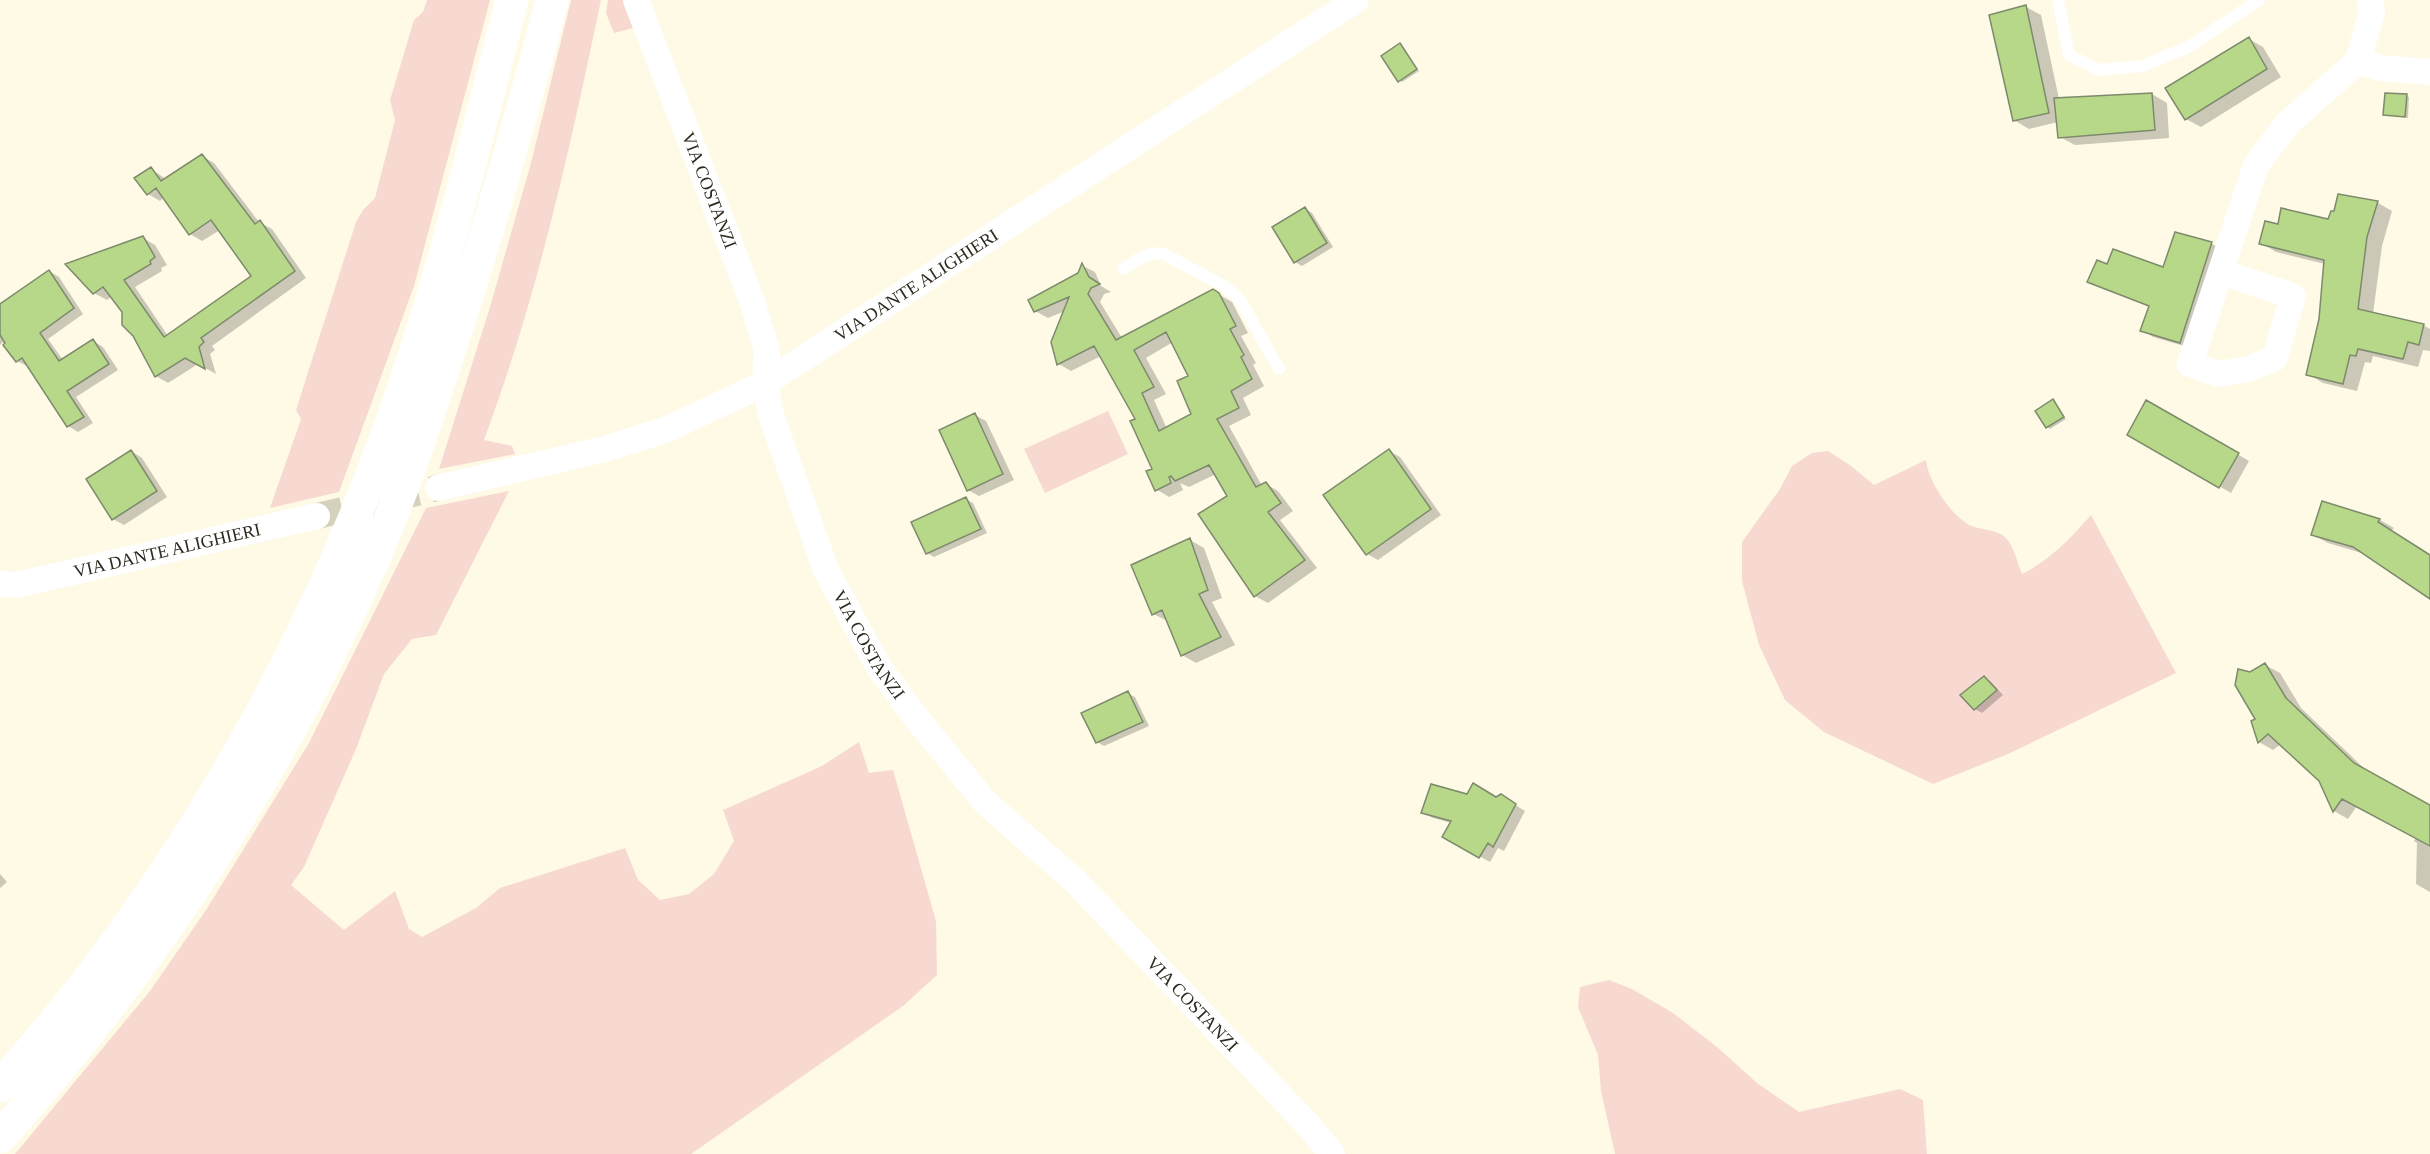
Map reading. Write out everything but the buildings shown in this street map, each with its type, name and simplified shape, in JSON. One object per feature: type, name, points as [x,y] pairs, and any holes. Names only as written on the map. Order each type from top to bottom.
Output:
[{"type":"highway","points":[[0,1086],[66,1009],[140,908],[213,796],[287,664],[335,563],[385,441],[428,314],[512,0]]},
{"type":"highway","points":[[0,1137],[76,1049],[174,916],[271,763],[351,609],[378,549],[424,431],[518,132],[552,0]]},
{"type":"highway","points":[[0,1056],[7,1048],[66,1009]]},
{"type":"street","name":"VIA COSTANZI","points":[[636,0],[752,301],[767,351],[765,382],[771,416],[826,570],[878,666],[917,719],[986,803],[1073,879],[1310,1126],[1332,1154]]},
{"type":"street","name":"VIA DANTE ALIGHIERI","points":[[438,488],[605,450],[658,433],[715,408],[765,382],[1356,0]]},
{"type":"street","points":[[2221,272],[2293,296],[2275,358],[2249,369],[2219,374],[2190,364],[2256,165],[2287,124],[2358,61],[2372,12],[2370,0]]},
{"type":"street","points":[[2358,61],[2380,68],[2430,72]]},
{"type":"street","name":"VIA DANTE ALIGHIERI","points":[[8,585],[317,516]]},
{"type":"lane","points":[[2058,0],[2069,55],[2099,70],[2143,66],[2190,46],[2259,0]]},
{"type":"lane","points":[[1123,269],[1147,254],[1155,252],[1164,254],[1224,286],[1242,303],[1279,369]]},
{"type":"shaded area","points":[[427,0],[490,0],[414,286],[339,492],[270,508],[301,419],[296,410],[356,222],[363,210],[375,198],[395,120],[390,100],[414,20],[423,12]]},
{"type":"shaded area","points":[[571,0],[601,0],[551,223],[520,332],[484,440],[512,446],[515,454],[439,469],[490,307],[531,163]]},
{"type":"shaded area","points":[[608,0],[626,0],[641,26],[614,33],[606,13]]},
{"type":"shaded area","points":[[1108,411],[1128,454],[1045,493],[1024,449]]},
{"type":"shaded area","points":[[1828,451],[1874,485],[1926,460],[1935,487],[1948,505],[1969,525],[2004,536],[2013,549],[2022,574],[2060,548],[2091,515],[2176,673],[2008,754],[1933,784],[1824,732],[1785,700],[1759,645],[1742,581],[1742,542],[1780,489],[1792,466],[1812,453]]},
{"type":"shaded area","points":[[509,491],[436,635],[412,639],[384,674],[356,749],[304,867],[291,885],[344,930],[395,891],[409,929],[422,937],[476,908],[500,888],[625,848],[638,880],[660,900],[689,894],[714,874],[734,841],[723,810],[822,766],[859,742],[869,773],[893,770],[936,921],[937,975],[903,1006],[691,1154],[15,1154],[150,991],[206,910],[309,743],[426,508]]},
{"type":"shaded area","points":[[1609,980],[1632,989],[1673,1013],[1717,1047],[1757,1083],[1799,1112],[1900,1089],[1923,1100],[1927,1154],[1615,1154],[1601,1091],[1598,1055],[1578,1007],[1580,987]]},
{"type":"tunnel","points":[[317,516],[438,488]]}]
